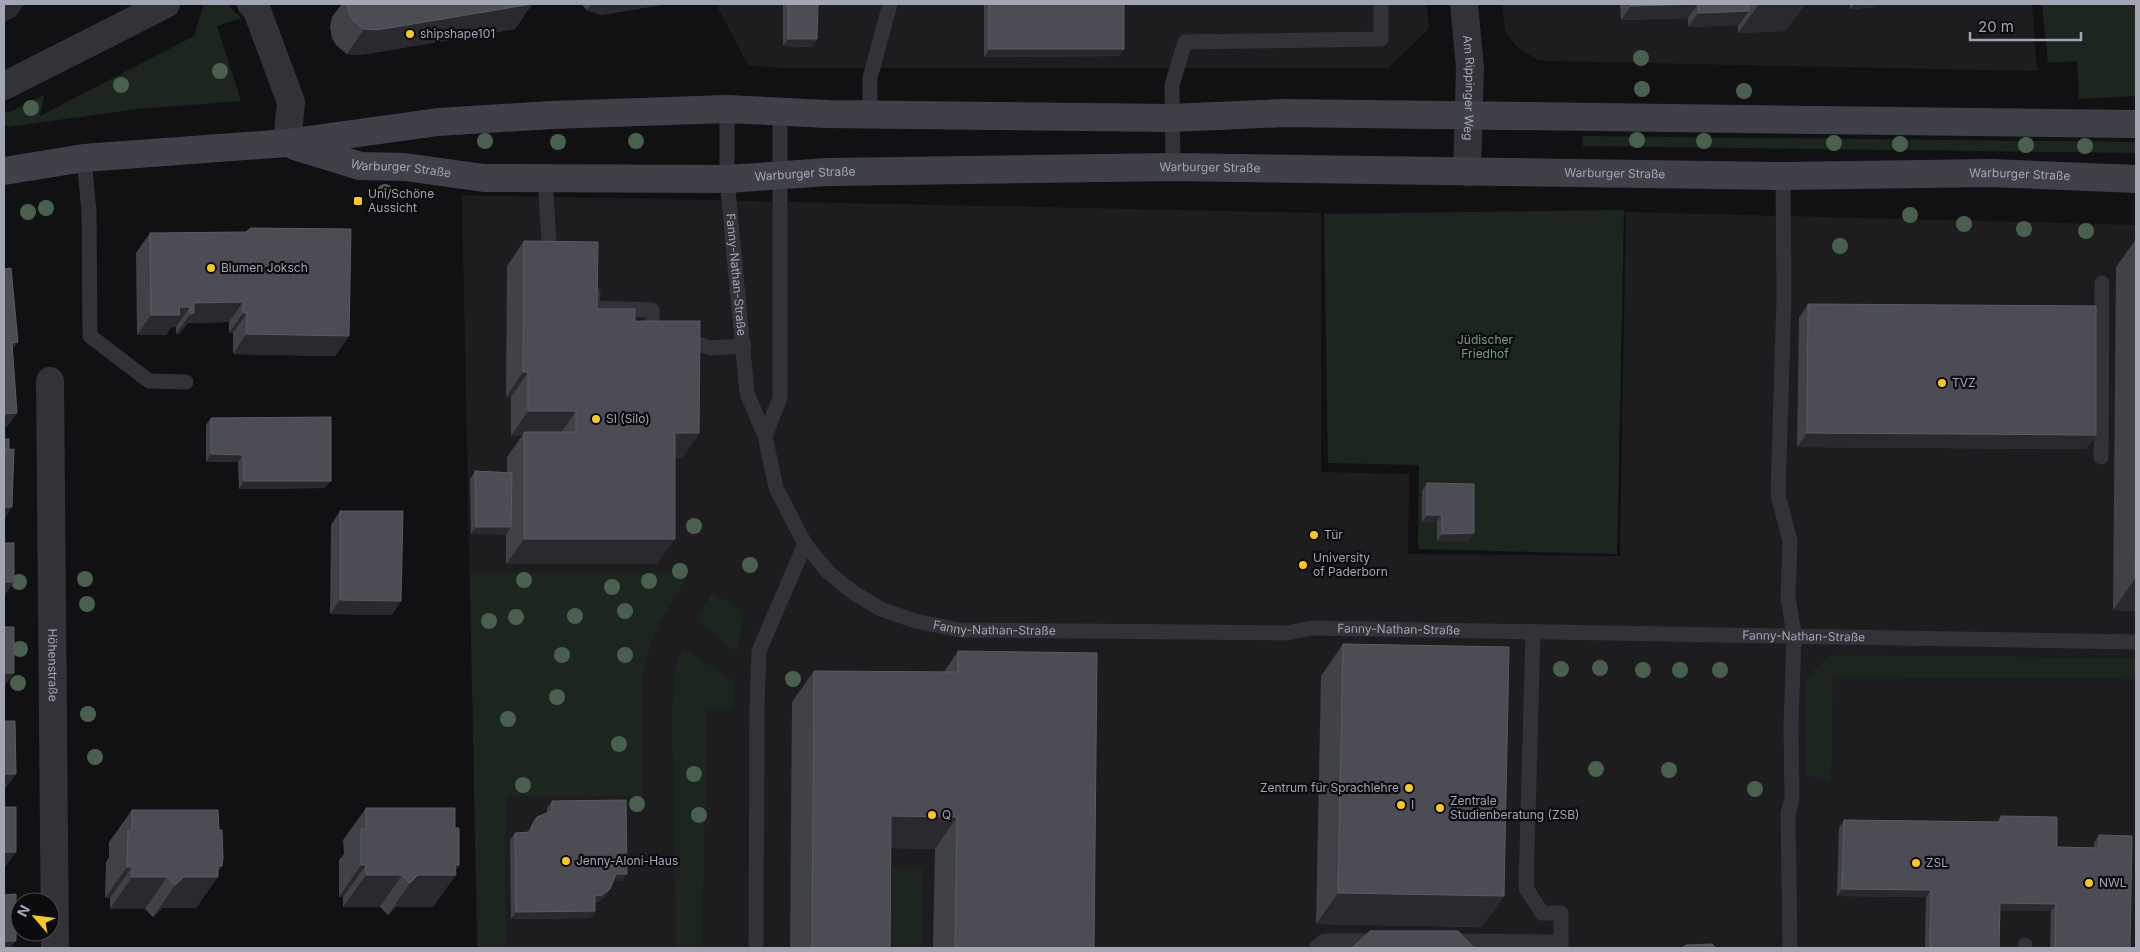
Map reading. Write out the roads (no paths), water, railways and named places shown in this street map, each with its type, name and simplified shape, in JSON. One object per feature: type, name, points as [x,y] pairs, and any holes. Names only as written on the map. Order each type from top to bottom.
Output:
[{"type":"main road","name":"Warburger Straße","points":[[4,171],[84,158],[286,143],[438,122],[726,109],[1172,118],[1284,113],[2136,124]]},
{"type":"main road","name":"Warburger Straße","points":[[286,143],[360,166],[405,167],[484,178],[727,179],[828,172],[1173,166],[1784,176],[1992,173],[2136,179]]},
{"type":"street","points":[[4,86],[166,4]]},
{"type":"street","points":[[251,4],[256,8],[291,102],[286,143]]},
{"type":"street","name":"Am Rippinger Weg","points":[[1464,4],[1470,68],[1467,172]]},
{"type":"street","name":"Höhenstraße","points":[[50,381],[55,948]]},
{"type":"lane","points":[[870,113],[870,78],[890,4]]},
{"type":"lane","points":[[1173,166],[1172,85],[1185,42],[1381,39],[1380,4]]},
{"type":"lane","name":"Fanny-Nathan-Straße","points":[[726,109],[727,179],[744,346],[746,393],[765,436],[776,488],[805,544],[828,572],[854,593],[881,609],[915,621],[960,630],[1286,633],[1312,628],[2136,642]]},
{"type":"lane","points":[[765,436],[780,398],[780,111]]},
{"type":"lane","points":[[84,158],[89,212],[90,336],[148,381],[186,382]]},
{"type":"lane","points":[[1784,176],[1784,298],[1778,495],[1790,541],[1788,597],[1794,635],[1791,725],[1792,799],[1788,814],[1790,948]]},
{"type":"lane","points":[[545,178],[550,258],[569,257]]},
{"type":"lane","points":[[594,282],[592,308],[652,310],[647,336],[669,334],[710,348],[744,346]]},
{"type":"lane","points":[[2101,457],[2102,283]]},
{"type":"lane","points":[[756,948],[759,651],[805,544]]},
{"type":"lane","points":[[1431,941],[1561,945],[1561,913],[1542,913],[1526,888],[1533,632]]},
{"type":"lane","points":[[1316,948],[1324,941],[1392,941]]},
{"type":"place","name":"shipshape101","points":[[410,34]]},
{"type":"place","name":"Uni/Schöne Aussicht","points":[[358,201]]},
{"type":"place","name":"Blumen Joksch","points":[[211,268]]},
{"type":"place","name":"TVZ","points":[[1942,383]]},
{"type":"place","name":"SI (Silo)","points":[[596,419]]},
{"type":"place","name":"Tür","points":[[1314,535]]},
{"type":"place","name":"University of Paderborn","points":[[1303,565]]},
{"type":"place","name":"Zentrum für Sprachlehre","points":[[1409,788]]},
{"type":"place","name":"I","points":[[1401,805]]},
{"type":"place","name":"Zentrale Studienberatung (ZSB)","points":[[1440,808]]},
{"type":"place","name":"Q","points":[[932,815]]},
{"type":"place","name":"Jenny-Aloni-Haus","points":[[566,861]]},
{"type":"place","name":"ZSL","points":[[1916,863]]},
{"type":"place","name":"NWL","points":[[2089,883]]},
{"type":"park label","name":"Jüdischer Friedhof","points":[[1485,347]]}]
